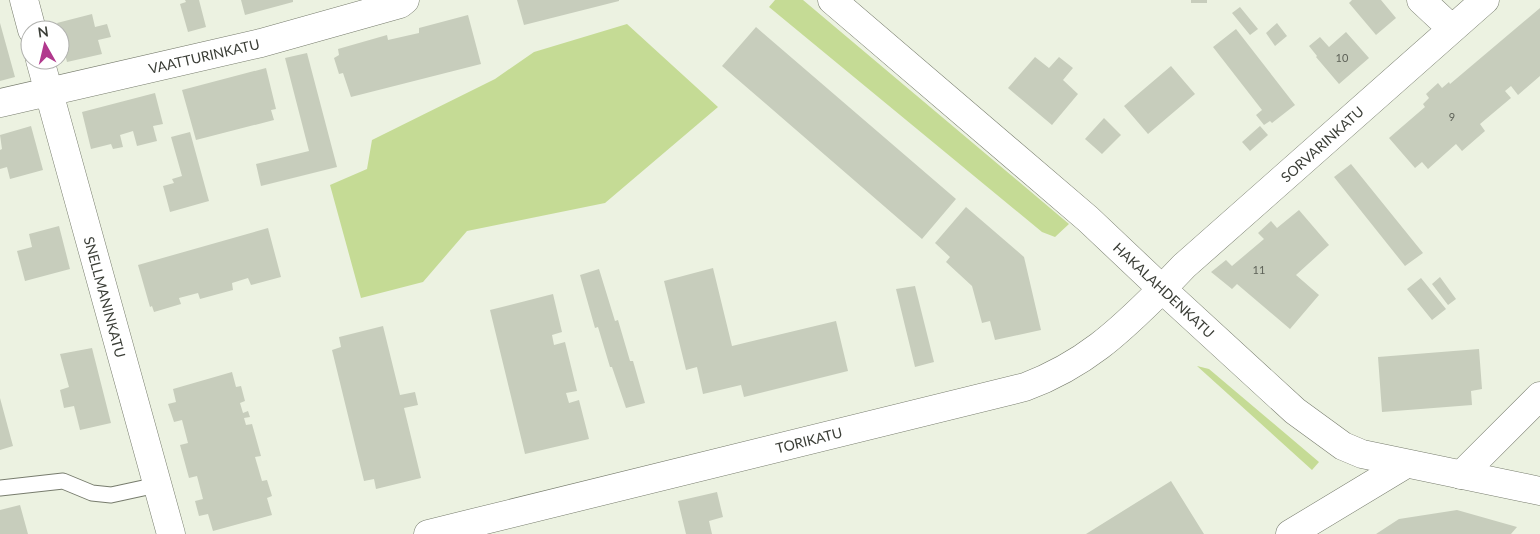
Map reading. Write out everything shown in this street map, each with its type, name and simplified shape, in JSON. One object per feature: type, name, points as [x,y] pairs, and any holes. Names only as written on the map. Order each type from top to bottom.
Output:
[{"type":"street","points":[[24,0],[29,20]]},
{"type":"street","name":"VAATTURINKATU","points":[[0,103],[261,43],[400,4],[405,0]]},
{"type":"street","name":"HAKALAHDENKATU","points":[[832,0],[1088,219],[1295,411],[1344,446],[1362,454],[1540,491]]},
{"type":"street","points":[[1421,0],[1452,29]]},
{"type":"street","name":"SORVARINKATU","points":[[1162,289],[1191,260],[1485,0]]},
{"type":"street","name":"SNELLMANINKATU","points":[[43,70],[171,534]]},
{"type":"street","name":"TORIKATU","points":[[428,534],[1025,387],[1049,378],[1079,362],[1122,329],[1162,289]]},
{"type":"street","points":[[1461,475],[1540,396]]},
{"type":"street","points":[[1290,534],[1406,464]]},
{"type":"lane","points":[[0,488],[63,480],[92,493],[111,495],[157,485]]},
{"type":"green space","points":[[775,0],[803,0],[1069,224],[1055,237],[1042,232],[769,7]]},
{"type":"green space","points":[[627,24],[718,107],[605,203],[467,231],[423,282],[361,298],[330,185],[367,169],[372,140],[495,79],[534,52]]},
{"type":"green space","points":[[1197,366],[1209,369],[1319,462],[1312,470]]},
{"type":"building","points":[[185,0],[199,0],[206,27],[188,32],[180,4],[186,2]]},
{"type":"building","points":[[241,0],[293,0],[293,2],[245,15]]},
{"type":"building","points":[[517,0],[619,0],[619,1],[524,25]]},
{"type":"building","points":[[1191,0],[1207,0],[1207,3],[1191,3]]},
{"type":"building","points":[[1352,0],[1381,0],[1396,18],[1376,35],[1349,3]]},
{"type":"building","points":[[1240,7],[1258,29],[1250,35],[1232,13]]},
{"type":"building","points":[[1540,8],[1540,76],[1518,95],[1511,86],[1505,91],[1511,98],[1480,124],[1485,131],[1462,151],[1456,144],[1428,169],[1422,162],[1415,168],[1389,138],[1425,107],[1423,104],[1429,98],[1426,94],[1438,83],[1442,88],[1449,82],[1450,84]]},
{"type":"building","points":[[92,14],[95,27],[107,24],[111,37],[98,40],[102,54],[70,61],[69,20]]},
{"type":"building","points":[[468,15],[481,64],[351,97],[343,73],[339,74],[334,58],[339,55],[338,49],[387,35],[388,40],[419,33],[419,28]]},
{"type":"building","points":[[0,23],[15,77],[0,81]]},
{"type":"building","points":[[1277,23],[1287,36],[1275,46],[1266,33]]},
{"type":"building","points":[[756,27],[956,199],[922,239],[722,66]]},
{"type":"building","points":[[1236,29],[1295,105],[1272,123],[1270,121],[1264,125],[1256,115],[1262,110],[1213,47]]},
{"type":"building","points":[[1346,32],[1369,58],[1339,84],[1309,46],[1320,37],[1329,47]]},
{"type":"building","points":[[307,53],[337,167],[261,186],[256,164],[309,151],[285,58]]},
{"type":"building","points":[[1035,57],[1049,68],[1059,57],[1073,68],[1063,80],[1078,94],[1052,125],[1008,88]]},
{"type":"building","points":[[1171,66],[1195,94],[1148,134],[1124,106]]},
{"type":"building","points":[[266,68],[276,109],[271,110],[274,120],[196,140],[182,90]]},
{"type":"building","points":[[155,93],[163,124],[153,126],[157,141],[137,146],[133,131],[120,135],[123,147],[113,149],[111,144],[91,149],[82,112]]},
{"type":"building","points":[[1104,118],[1121,135],[1102,154],[1085,139]]},
{"type":"building","points":[[31,126],[43,170],[10,179],[7,167],[0,169],[0,150],[2,149],[0,135]]},
{"type":"building","points":[[1260,126],[1268,135],[1250,151],[1242,142]]},
{"type":"building","points":[[190,132],[209,201],[170,212],[163,186],[174,183],[172,179],[182,176],[171,137]]},
{"type":"building","points":[[1351,164],[1423,253],[1405,266],[1334,177]]},
{"type":"building","points":[[966,207],[1024,257],[1041,330],[995,340],[990,321],[982,323],[972,286],[946,262],[950,257],[935,243]]},
{"type":"building","points":[[1299,210],[1329,245],[1296,275],[1319,295],[1290,329],[1237,284],[1232,289],[1211,272],[1226,260],[1232,266],[1264,239],[1258,233],[1271,221],[1277,228]]},
{"type":"building","points":[[59,226],[70,269],[25,281],[17,251],[32,247],[29,234]]},
{"type":"building","points":[[268,228],[281,277],[251,285],[248,278],[232,283],[233,290],[200,299],[198,293],[179,298],[181,304],[154,312],[152,306],[150,307],[138,265]]},
{"type":"building","points":[[713,268],[732,346],[836,321],[848,371],[744,397],[741,385],[703,394],[697,367],[686,370],[664,281]]},
{"type":"building","points":[[599,269],[615,321],[618,320],[630,361],[633,361],[645,403],[626,408],[612,367],[610,367],[598,327],[595,328],[580,275]]},
{"type":"building","points":[[1440,277],[1456,299],[1448,305],[1432,284]]},
{"type":"building","points":[[1421,278],[1446,309],[1432,320],[1407,289]]},
{"type":"building","points":[[915,286],[934,362],[915,367],[896,289]]},
{"type":"building","points":[[553,294],[562,332],[552,335],[554,345],[565,342],[577,391],[566,393],[569,403],[579,400],[589,439],[525,454],[490,310]]},
{"type":"building","points":[[383,326],[400,395],[415,392],[418,405],[404,408],[421,478],[376,489],[374,479],[364,481],[332,350],[341,347],[339,337]]},
{"type":"building","points":[[92,348],[111,423],[80,430],[74,406],[64,408],[60,390],[69,387],[60,354]]},
{"type":"building","points":[[1479,349],[1482,389],[1471,391],[1472,405],[1382,412],[1378,357]]},
{"type":"building","points":[[232,372],[236,387],[241,386],[245,401],[240,403],[243,413],[248,411],[250,417],[244,418],[246,425],[252,424],[261,456],[255,457],[262,481],[267,480],[272,496],[267,498],[272,515],[213,531],[208,514],[199,516],[195,501],[203,499],[197,476],[189,478],[180,445],[188,443],[182,420],[174,422],[168,404],[176,402],[173,389]]},
{"type":"building","points":[[0,398],[13,446],[0,450]]},
{"type":"building","points":[[1171,481],[1204,534],[1086,534]]},
{"type":"building","points":[[717,492],[723,517],[709,521],[712,534],[686,534],[678,501]]},
{"type":"building","points":[[20,505],[28,534],[0,534],[0,510]]},
{"type":"building","points":[[1457,510],[1517,527],[1511,534],[1376,534],[1399,519]]}]
